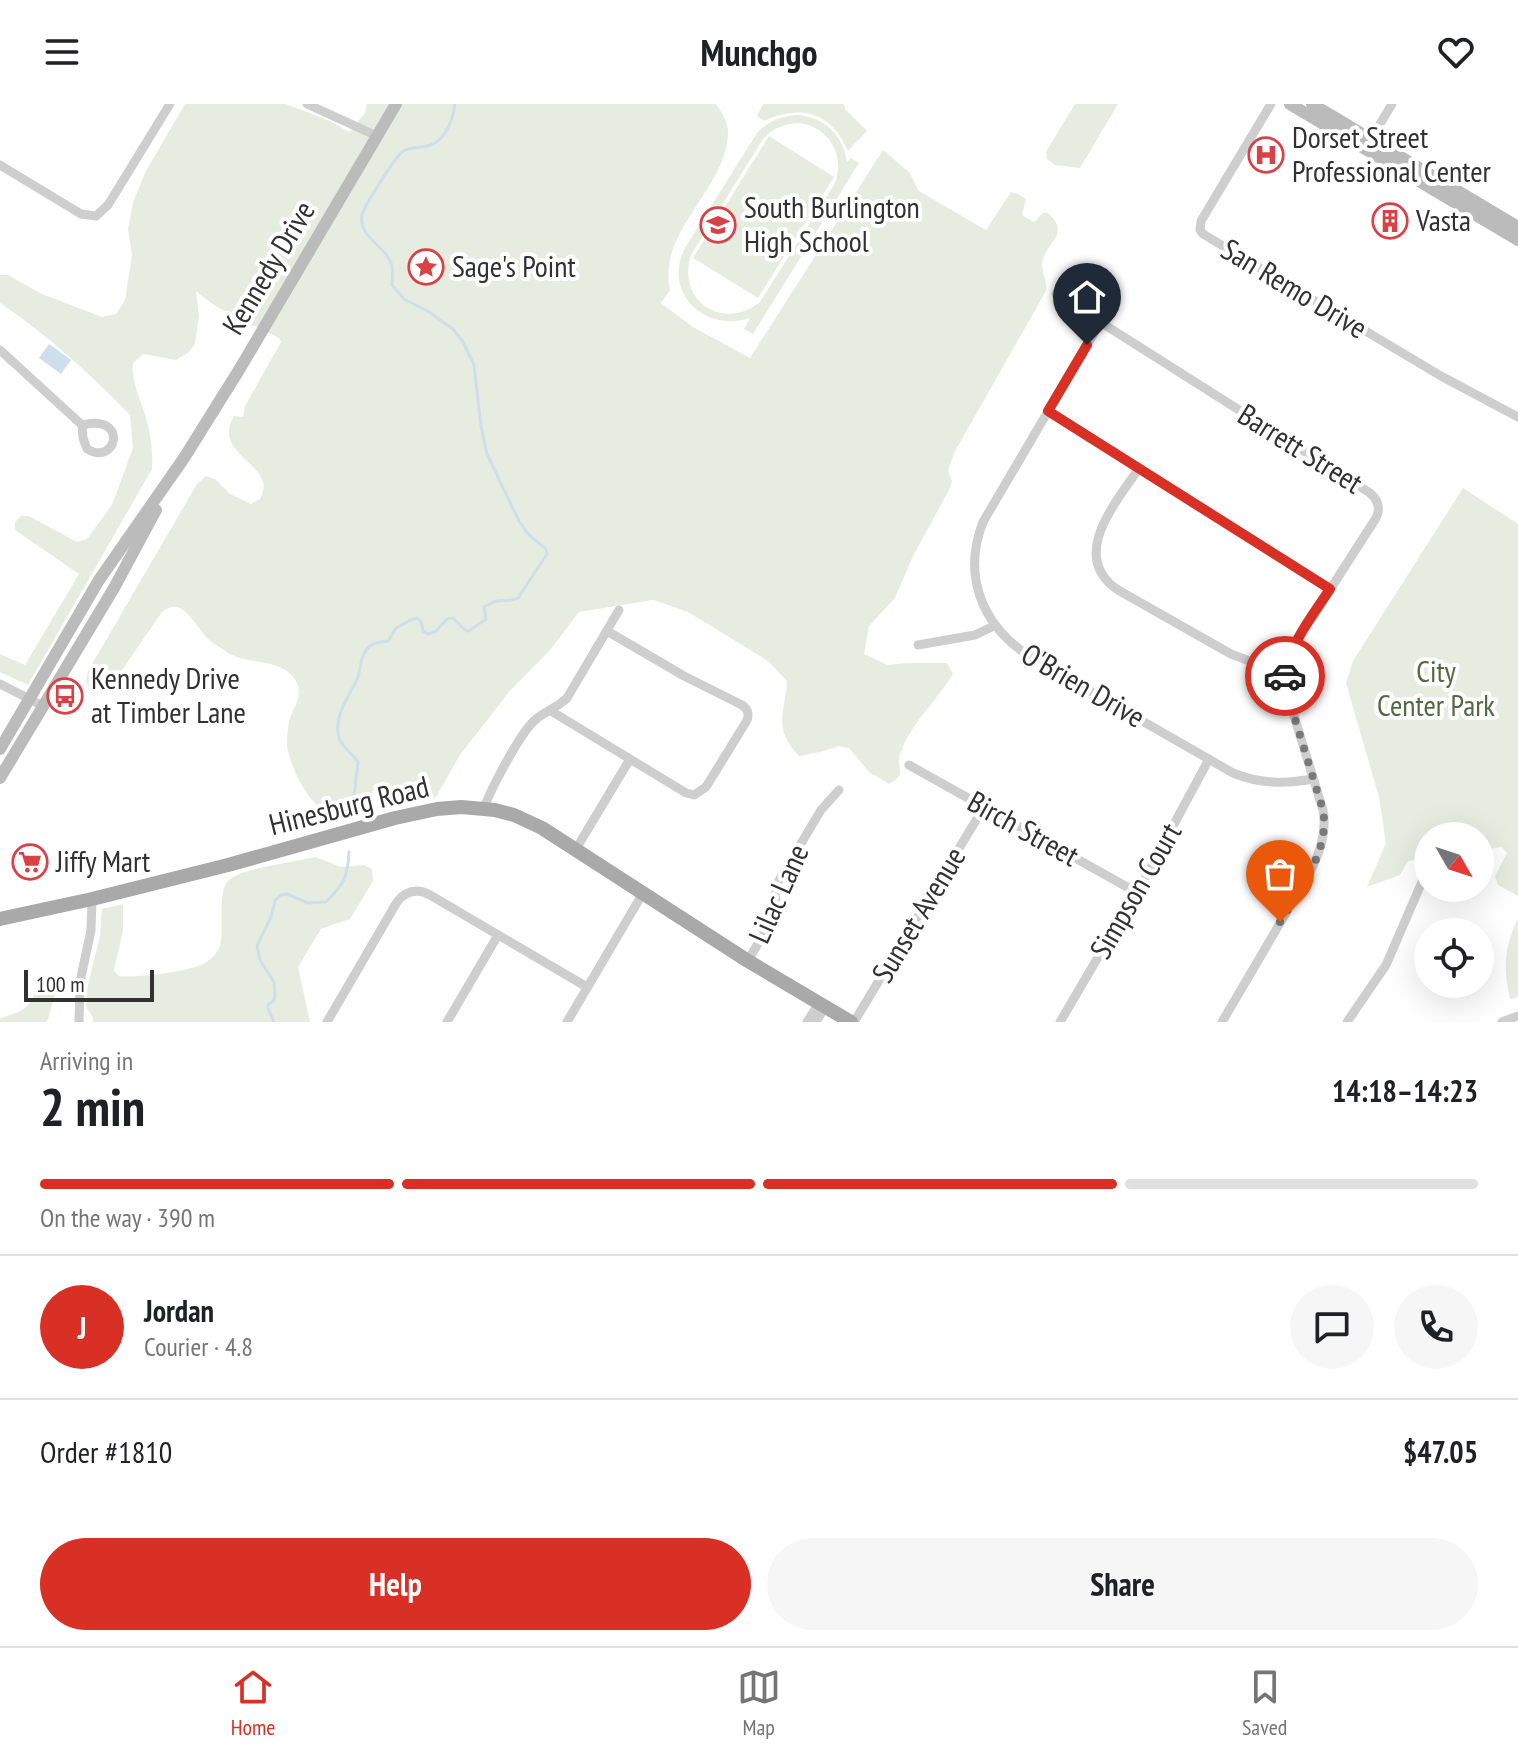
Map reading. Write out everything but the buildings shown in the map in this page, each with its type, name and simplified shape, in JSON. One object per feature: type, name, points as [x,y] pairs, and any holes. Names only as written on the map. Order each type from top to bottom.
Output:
[{"type":"main road","name":"Kennedy Drive","points":[[0,749],[99,580],[184,458],[239,370],[396,104]]},
{"type":"main road","points":[[1290,104],[1518,240]]},
{"type":"main road","points":[[1312,104],[1518,227]]},
{"type":"main road","name":"Kennedy Drive","points":[[0,778],[114,588],[184,458]]},
{"type":"main road","name":"Hinesburg Road","points":[[0,919],[243,861],[395,818],[449,808],[484,808],[504,812],[542,828],[748,961],[852,1022]]},
{"type":"street","points":[[0,165],[81,214],[96,216],[108,205],[170,104]]},
{"type":"street","points":[[307,104],[377,136]]},
{"type":"street","name":"San Remo Drive","points":[[1271,104],[1201,221],[1203,234],[1441,376],[1518,417]]},
{"type":"street","points":[[1371,139],[1392,104]]},
{"type":"street","name":"Barrett Street","points":[[1056,294],[1375,498],[1379,508],[1376,518],[1301,635],[1286,670]]},
{"type":"street","name":"O'Brien Drive","points":[[1100,323],[983,522],[974,560],[981,602],[994,626],[1029,656],[1233,773],[1285,783],[1313,779]]},
{"type":"street","points":[[0,350],[82,425]]},
{"type":"street","points":[[1048,411],[1330,589]]},
{"type":"street","points":[[1139,468],[1107,516],[1097,539],[1095,556],[1100,573],[1111,586],[1221,649],[1252,662],[1286,670],[1287,693],[1324,818],[1317,858],[1222,1022]]},
{"type":"street","points":[[484,808],[529,727],[570,695],[619,610]]},
{"type":"street","points":[[918,645],[981,633],[994,626]]},
{"type":"street","points":[[551,711],[690,795],[706,787],[749,715],[742,705],[684,676],[607,631]]},
{"type":"street","points":[[0,684],[43,706]]},
{"type":"street","points":[[576,849],[630,759]]},
{"type":"street","name":"Simpson Court","points":[[1060,1022],[1209,759]]},
{"type":"street","name":"Birch Street","points":[[909,765],[1136,892]]},
{"type":"street","name":"Lilac Lane","points":[[748,961],[778,908],[775,895],[778,882],[821,810],[839,790]]},
{"type":"street","name":"Sunset Avenue","points":[[852,1022],[984,807]]},
{"type":"street","points":[[327,1022],[393,908],[404,895],[417,891],[425,892],[587,987]]},
{"type":"street","points":[[567,1022],[643,893]]},
{"type":"street","points":[[79,1022],[80,982],[91,930],[92,899]]},
{"type":"street","points":[[1347,1022],[1386,965],[1414,900]]},
{"type":"street","points":[[447,1022],[498,935]]},
{"type":"street","points":[[807,1022],[822,1005]]},
{"type":"street","points":[[816,1022],[822,1005]]},
{"type":"street","points":[[1502,1022],[1518,1016]]},
{"type":"green space","points":[[185,104],[286,104],[349,132],[365,113],[367,104],[716,104],[728,129],[725,153],[717,173],[673,248],[669,268],[670,290],[661,303],[693,327],[750,358],[883,150],[909,172],[919,191],[986,230],[1011,192],[1026,199],[1022,215],[1034,222],[1043,213],[1048,213],[1058,228],[1042,265],[1046,291],[954,453],[948,471],[952,481],[949,490],[913,556],[895,598],[869,626],[864,654],[888,665],[947,663],[953,674],[908,736],[899,757],[898,777],[889,784],[869,772],[849,748],[839,746],[799,756],[785,737],[783,728],[787,681],[768,661],[688,612],[653,600],[579,612],[551,649],[509,692],[460,755],[436,797],[397,807],[403,786],[372,791],[377,812],[356,818],[340,818],[326,813],[310,797],[296,775],[287,743],[289,721],[299,693],[292,676],[270,664],[229,653],[209,640],[178,607],[162,612],[111,686],[102,692],[90,690],[86,681],[88,671],[197,484],[206,476],[215,479],[230,494],[251,504],[260,499],[264,488],[256,470],[234,447],[229,428],[234,416],[243,417],[245,406],[281,342],[279,338],[236,317],[196,291],[199,316],[195,344],[189,352],[176,360],[143,354],[133,363],[136,386],[149,430],[152,469],[28,685],[0,672],[0,654],[25,665],[79,574],[15,530],[15,522],[21,516],[29,516],[77,542],[87,539],[112,505],[133,448],[130,415],[68,356],[0,303],[0,275],[8,275],[42,294],[102,317],[116,314],[125,300],[132,255],[128,229],[133,202],[146,171]]},
{"type":"green space","points":[[763,104],[844,104],[845,109],[867,131],[848,151],[833,127],[824,120],[814,115],[790,113],[764,121],[757,116]]},
{"type":"green space","points":[[1075,104],[1118,104],[1080,168],[1055,165],[1047,159],[1046,152]]},
{"type":"green space","points":[[797,115],[816,119],[831,129],[845,152],[847,162],[851,158],[859,163],[753,334],[744,329],[750,318],[717,320],[691,305],[679,279],[680,263],[686,246],[757,133],[770,122]],"holes":[[[800,123],[826,137],[836,153],[838,172],[835,183],[760,302],[732,314],[706,307],[696,298],[690,286],[688,271],[691,255],[763,139],[784,125]]]},
{"type":"green space","points":[[769,136],[834,177],[758,298],[693,258]]},
{"type":"green space","name":"City Center Park","points":[[1463,488],[1518,524],[1518,896],[1498,885],[1495,876],[1507,853],[1502,847],[1494,848],[1494,822],[1414,822],[1414,860],[1408,861],[1400,875],[1367,887],[1386,843],[1379,797],[1346,683],[1353,661]]},
{"type":"green space","points":[[316,857],[341,867],[364,865],[372,869],[373,881],[350,919],[321,929],[298,967],[310,1022],[93,1022],[86,1007],[102,909],[123,904],[123,930],[114,971],[119,976],[186,970],[206,962],[219,948],[222,901],[228,881],[256,869]]},
{"type":"green space","points":[[1518,918],[1518,997],[1510,999],[1506,958]]},
{"type":"green space","points":[[54,976],[60,978],[47,1022],[0,1022],[0,1018],[26,1007],[36,991],[48,985]]},
{"type":"water","points":[[49,344],[71,360],[61,374],[39,358]]},
{"type":"waterway","points":[[353,805],[358,762],[340,741],[338,722],[366,650],[373,644],[388,641],[396,628],[417,618],[423,631],[428,634],[453,618],[469,631],[486,619],[484,607],[518,598],[547,554],[546,549],[528,534],[519,521],[487,454],[474,365],[463,342],[453,329],[404,299],[392,285],[389,259],[368,236],[362,223],[368,202],[398,156],[405,150],[431,145],[441,138],[455,104]]},
{"type":"waterway","points":[[274,1022],[268,1008],[274,1000],[274,982],[260,960],[257,946],[275,901],[280,895],[287,894],[308,903],[326,902],[344,880],[349,852]]},
{"type":"way so far","points":[[1280,922],[1317,858],[1324,827],[1323,810],[1287,693],[1285,676]]},
{"type":"place","name":"Dorset Street Professional Center","points":[[1266,155]]},
{"type":"place","name":"Vasta","points":[[1390,221]]},
{"type":"place","name":"South Burlington High School","points":[[718,225]]},
{"type":"place","name":"Sage's Point","points":[[426,267]]},
{"type":"place","name":"Kennedy Drive at Timber Lane","points":[[65,696]]},
{"type":"place","name":"Jiffy Mart","points":[[30,862]]},
{"type":"route","points":[[1087,345],[1048,411],[1330,589],[1296,645],[1285,676]]}]
